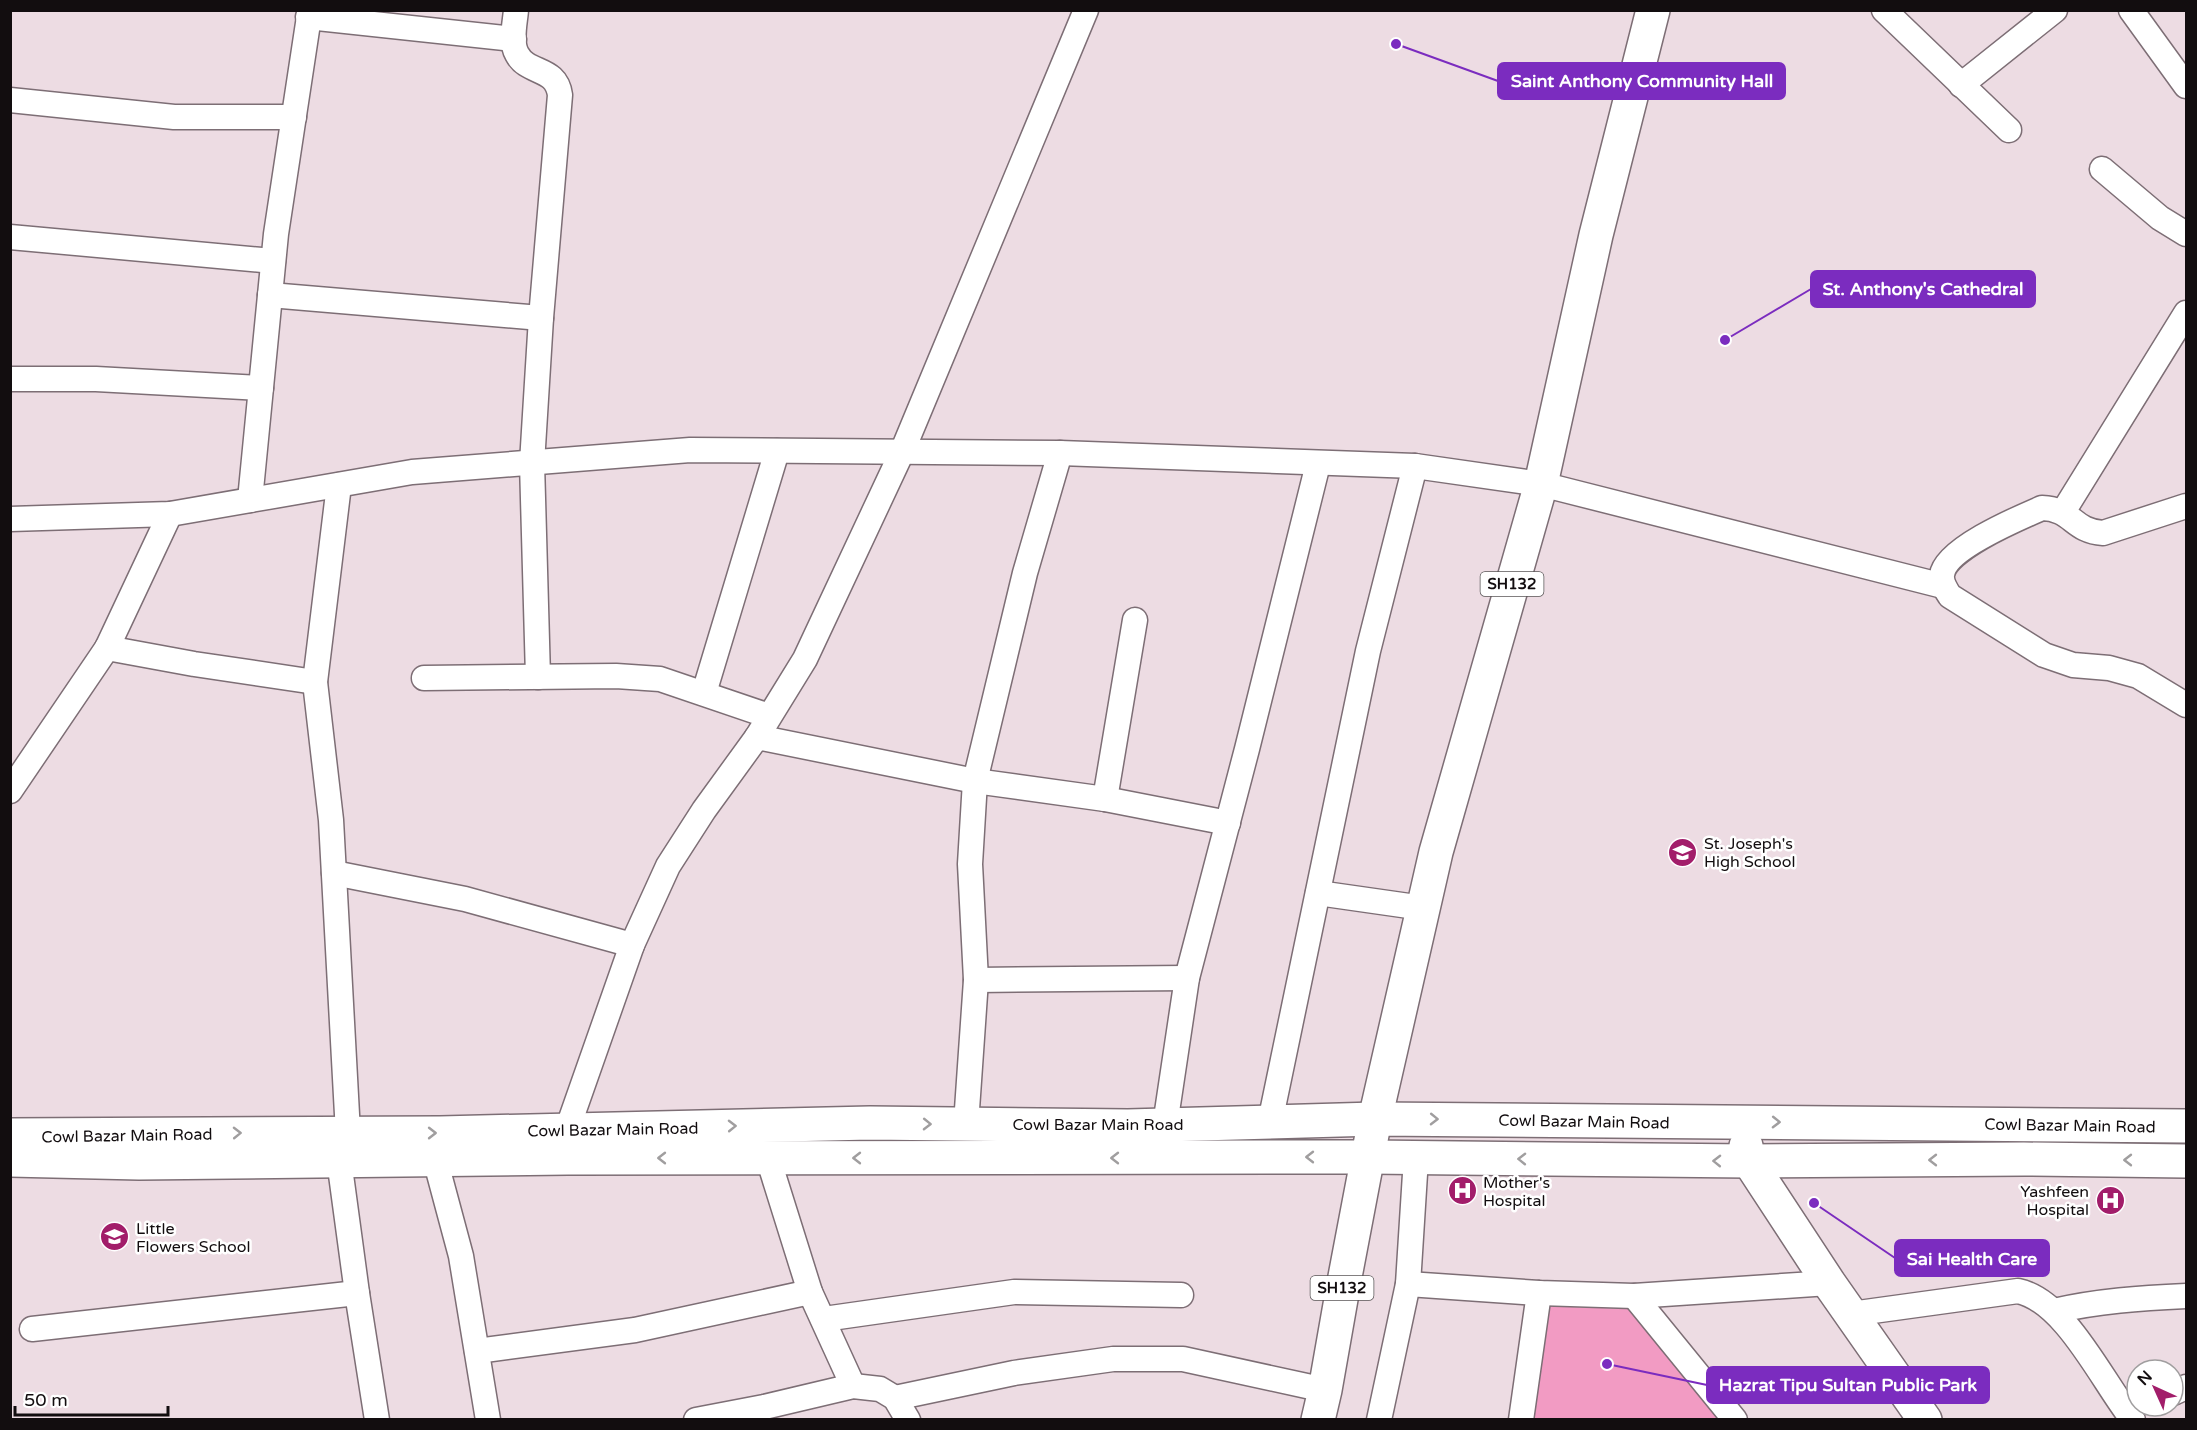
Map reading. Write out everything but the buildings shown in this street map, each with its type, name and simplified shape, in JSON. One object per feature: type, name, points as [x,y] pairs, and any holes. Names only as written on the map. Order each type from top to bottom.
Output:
[{"type":"street","points":[[516,10],[514,39],[516,53],[525,63],[552,77],[559,87],[560,95],[541,318],[532,463],[538,677]]},
{"type":"street","points":[[568,1144],[632,945],[668,866],[704,810],[757,737],[805,659],[902,452],[1086,10]]},
{"type":"street","name":"SH132","points":[[1322,1405],[1376,1119],[1436,852],[1541,484],[1596,235],[1653,10]]},
{"type":"street","points":[[1961,85],[2055,10]]},
{"type":"street","points":[[2131,10],[2187,86]]},
{"type":"street","points":[[1886,11],[2009,130]]},
{"type":"street","points":[[250,500],[273,261],[309,14],[514,39]]},
{"type":"street","points":[[10,100],[174,117],[294,117]]},
{"type":"street","points":[[2102,169],[2160,218],[2187,234]]},
{"type":"street","points":[[10,237],[273,261]]},
{"type":"street","points":[[270,294],[541,318]]},
{"type":"street","points":[[2062,512],[2187,313]]},
{"type":"street","points":[[10,379],[96,379],[261,388]]},
{"type":"street","points":[[10,519],[170,514],[412,472],[690,450],[1060,453],[1415,466],[1541,484],[1943,586]]},
{"type":"street","points":[[704,693],[777,451]]},
{"type":"street","points":[[966,1124],[976,980],[970,864],[975,780],[1025,573],[1060,453]]},
{"type":"street","points":[[1165,1125],[1187,978],[1318,464]]},
{"type":"street","points":[[1270,1122],[1368,651],[1415,466]]},
{"type":"street","points":[[339,485],[315,682],[331,820],[344,1147],[357,1293],[377,1419]]},
{"type":"street","points":[[2187,506],[2103,532],[2090,532],[2081,528],[2062,512],[2042,508],[1960,550],[1948,560],[1942,574],[1943,586],[1950,596],[2044,656],[2073,665],[2109,668],[2138,676],[2187,705]]},
{"type":"street","points":[[10,791],[107,648],[170,514]]},
{"type":"street","points":[[1105,798],[1135,620]]},
{"type":"street","points":[[107,648],[315,682]]},
{"type":"street","points":[[424,678],[616,676],[660,679],[769,716]]},
{"type":"street","points":[[757,737],[975,780],[1105,798],[1227,823]]},
{"type":"street","points":[[334,873],[465,898],[632,945]]},
{"type":"street","points":[[1318,893],[1423,908]]},
{"type":"street","points":[[976,980],[1187,978]]},
{"type":"street","name":"Cowl Bazar Main Road","points":[[10,1160],[139,1163],[344,1147],[435,1160],[568,1144],[858,1123],[1165,1125],[1376,1119],[2187,1126]]},
{"type":"street","points":[[1741,1122],[1749,1161],[1829,1283],[1925,1419]]},
{"type":"street","name":"Cowl Bazar Main Road","points":[[10,1135],[344,1147],[568,1144],[768,1158],[1369,1157],[1749,1161],[2012,1159],[2187,1161]]},
{"type":"street","points":[[768,1158],[810,1292],[853,1386]]},
{"type":"street","points":[[1379,1419],[1408,1284],[1416,1158]]},
{"type":"street","points":[[435,1160],[461,1256],[488,1419]]},
{"type":"street","points":[[1408,1284],[1539,1293],[1634,1296],[1829,1283]]},
{"type":"street","points":[[1851,1314],[2019,1291],[2030,1294],[2042,1300],[2054,1311],[2125,1400]]},
{"type":"street","points":[[477,1351],[635,1330],[810,1292]]},
{"type":"street","points":[[824,1319],[1014,1292],[1181,1295]]},
{"type":"street","points":[[32,1329],[357,1293]]},
{"type":"street","points":[[1521,1419],[1539,1293]]},
{"type":"street","points":[[1634,1296],[1735,1419]]},
{"type":"street","points":[[2054,1311],[2090,1303],[2187,1296]]},
{"type":"street","points":[[895,1398],[1014,1373],[1113,1359],[1183,1359],[1322,1405]]},
{"type":"street","points":[[696,1419],[764,1407],[853,1386],[880,1389],[895,1398],[908,1419]]},
{"type":"shaded area","points":[[1545,1306],[1631,1309],[1722,1420],[1529,1420]]},
{"type":"place","name":"Saint Anthony Community Hall","points":[[1396,44]]},
{"type":"place","name":"St. Anthony's Cathedral","points":[[1725,340]]},
{"type":"place","name":"St. Joseph's High School","points":[[1683,852]]},
{"type":"place","name":"Mother's Hospital","points":[[1462,1191]]},
{"type":"place","name":"Yashfeen Hospital","points":[[2110,1200]]},
{"type":"place","name":"Sai Health Care","points":[[1814,1203]]},
{"type":"place","name":"Little Flowers School","points":[[115,1237]]},
{"type":"place","name":"Hazrat Tipu Sultan Public Park","points":[[1607,1364]]}]
